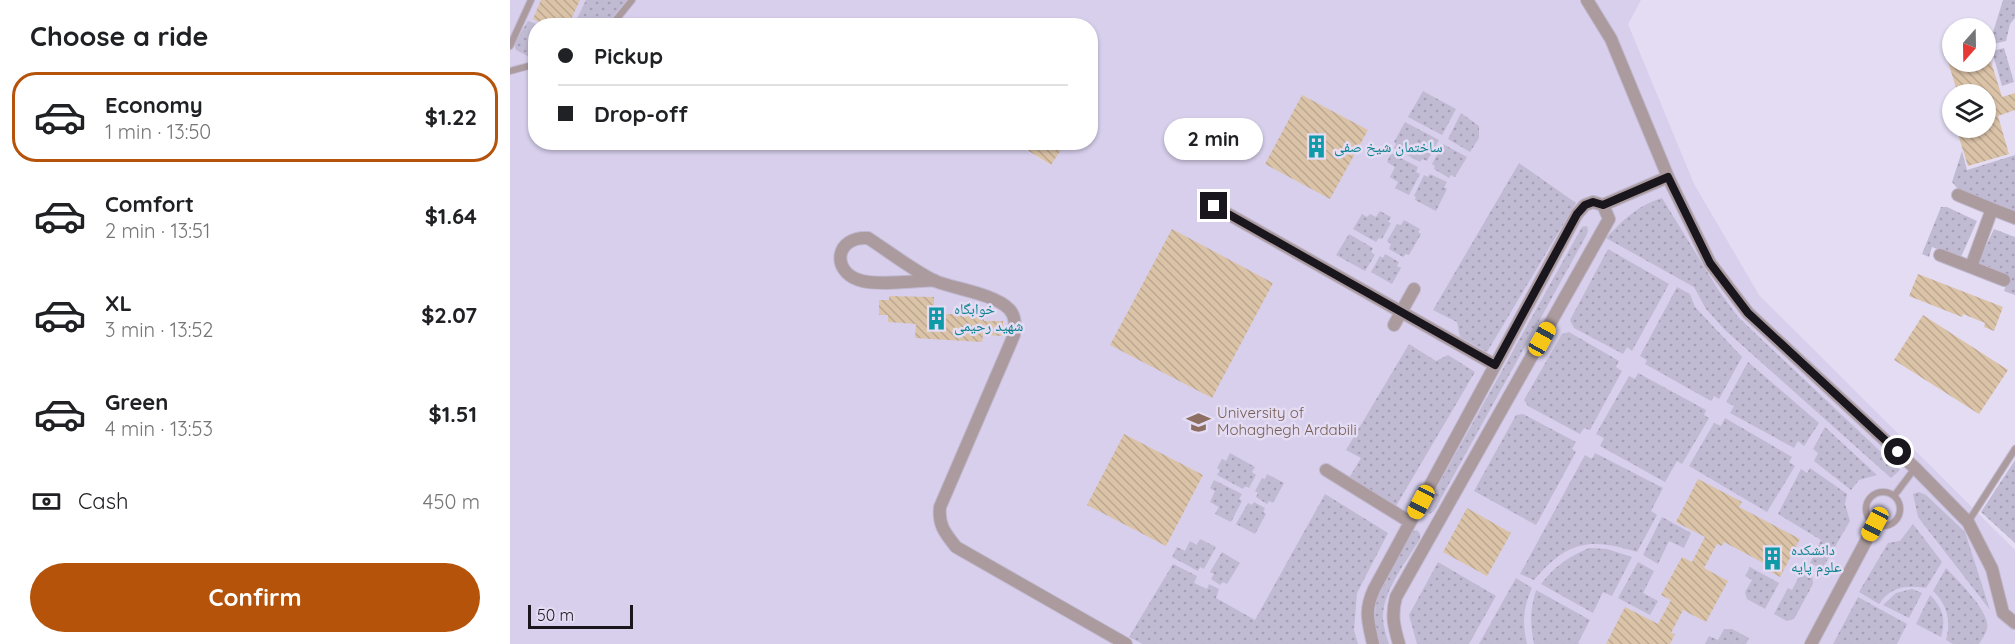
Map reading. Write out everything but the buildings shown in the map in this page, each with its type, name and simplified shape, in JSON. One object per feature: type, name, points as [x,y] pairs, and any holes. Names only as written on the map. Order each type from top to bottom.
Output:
[{"type":"street","points":[[1587,0],[1611,39],[1668,177],[1710,263],[1748,313],[1915,468],[1968,522],[1992,569],[2003,613],[2015,623]]},
{"type":"street","points":[[1373,644],[1366,616],[1369,601],[1577,214],[1585,205],[1593,202],[1603,205],[1668,177]]},
{"type":"street","points":[[1958,195],[2015,218]]},
{"type":"street","points":[[1399,644],[1392,620],[1396,597],[1609,219],[1603,205]]},
{"type":"street","points":[[1214,206],[1495,365]]},
{"type":"street","points":[[1971,267],[1992,209]]},
{"type":"street","points":[[934,280],[872,282],[859,280],[848,274],[841,262],[841,251],[846,243],[856,237],[868,238],[934,280],[1001,302],[1011,310],[1016,323],[1014,335],[940,507],[939,519],[942,530],[956,547],[1126,644]]},
{"type":"street","points":[[1940,255],[2004,280]]},
{"type":"street","points":[[1394,325],[1414,289]]},
{"type":"street","points":[[1326,470],[1410,522]]},
{"type":"street","points":[[1811,644],[1875,524]]},
{"type":"lane","points":[[510,46],[531,0]]},
{"type":"lane","points":[[617,18],[632,0]]},
{"type":"lane","points":[[510,71],[528,66]]},
{"type":"lane","points":[[1968,522],[2015,448]]},
{"type":"lane","points":[[1894,496],[1915,468]]},
{"type":"lane","points":[[1878,492],[1894,496],[1899,505],[1898,516],[1891,524],[1875,524],[1867,516],[1869,499],[1878,492]]},
{"type":"shaded area","name":"University of Mohaghegh Ardabili","points":[[510,0],[1641,0],[1628,24],[1694,184],[1759,295],[2015,550],[2014,644],[510,644]]},
{"type":"shaded area","points":[[586,0],[627,0],[612,18],[577,18]]},
{"type":"shaded area","points":[[2003,0],[2015,0],[2015,18],[2010,24],[2006,41],[1996,43],[1996,22]]},
{"type":"shaded area","points":[[528,21],[528,56],[516,50],[514,44]]},
{"type":"shaded area","points":[[2004,48],[2014,82],[2002,86],[1996,65],[1996,50]]},
{"type":"shaded area","points":[[1423,91],[1456,109],[1442,135],[1408,117]]},
{"type":"shaded area","points":[[1461,113],[1479,126],[1479,138],[1470,152],[1448,139]]},
{"type":"shaded area","points":[[1405,122],[1439,140],[1427,161],[1422,159],[1420,162],[1394,148],[1396,144],[1394,142]]},
{"type":"shaded area","points":[[1443,144],[1467,157],[1455,177],[1451,175],[1449,178],[1434,169],[1435,166],[1432,164]]},
{"type":"shaded area","points":[[1962,151],[1967,170],[2015,155],[2015,212],[1957,188],[1952,182]]},
{"type":"shaded area","points":[[1391,153],[1418,167],[1416,172],[1420,174],[1409,195],[1395,188],[1398,182],[1390,177],[1395,167],[1387,162]]},
{"type":"shaded area","points":[[1519,163],[1576,203],[1487,352],[1460,337],[1457,322],[1433,310]]},
{"type":"shaded area","points":[[1430,174],[1447,182],[1444,187],[1447,189],[1436,211],[1415,200],[1414,196],[1424,175],[1428,177]]},
{"type":"shaded area","points":[[1662,198],[1719,291],[1738,317],[1900,470],[1891,478],[1725,330],[1706,309],[1694,287],[1606,238],[1638,209]]},
{"type":"shaded area","points":[[1941,207],[1947,207],[1977,221],[1961,257],[1932,247],[1929,257],[1922,254]]},
{"type":"shaded area","points":[[1380,211],[1391,217],[1388,222],[1391,223],[1382,239],[1379,238],[1376,242],[1353,229],[1362,214],[1367,217],[1370,214],[1376,217]]},
{"type":"shaded area","points":[[1404,220],[1420,229],[1418,232],[1421,234],[1409,255],[1406,254],[1403,257],[1389,249],[1391,244],[1387,241],[1397,224],[1401,225]]},
{"type":"shaded area","points":[[1587,226],[1586,236],[1434,511],[1429,514],[1426,510],[1427,505],[1582,227]]},
{"type":"shaded area","points":[[1994,229],[2015,237],[2015,295],[2004,291],[2008,277],[1979,266],[1978,263]]},
{"type":"shaded area","points":[[1349,234],[1373,248],[1371,252],[1375,255],[1365,271],[1336,255]]},
{"type":"shaded area","points":[[1608,249],[1669,284],[1632,351],[1627,347],[1623,354],[1574,328],[1570,320]]},
{"type":"shaded area","points":[[1385,254],[1399,262],[1397,266],[1401,268],[1392,284],[1371,272],[1380,256],[1383,258]]},
{"type":"shaded area","points":[[1677,287],[1690,294],[1695,307],[1742,357],[1719,399],[1714,396],[1711,401],[1645,364],[1647,360],[1640,356]]},
{"type":"shaded area","points":[[1569,332],[1619,361],[1616,367],[1622,371],[1590,430],[1584,428],[1580,434],[1528,406],[1524,400],[1562,334]]},
{"type":"shaded area","points":[[1409,344],[1436,361],[1448,355],[1475,372],[1396,506],[1349,478],[1361,458],[1346,450]]},
{"type":"shaded area","points":[[1748,362],[1819,423],[1804,446],[1798,441],[1794,448],[1730,413],[1734,406],[1726,402]]},
{"type":"shaded area","points":[[1638,373],[1706,410],[1704,415],[1709,418],[1682,464],[1677,461],[1665,482],[1600,446],[1604,438],[1596,434],[1629,376],[1635,379]]},
{"type":"shaded area","points":[[1523,414],[1576,442],[1572,449],[1576,452],[1536,525],[1474,491],[1516,415]]},
{"type":"shaded area","points":[[1725,418],[1792,457],[1789,462],[1795,466],[1767,512],[1689,466],[1714,423],[1721,426]]},
{"type":"shaded area","points":[[1825,427],[1877,475],[1859,480],[1851,490],[1814,461],[1818,453],[1813,449]]},
{"type":"shaded area","points":[[1230,453],[1255,467],[1252,472],[1256,475],[1249,488],[1245,486],[1243,489],[1217,475],[1220,470],[1217,468],[1222,459],[1226,461]]},
{"type":"shaded area","points":[[1595,453],[1663,488],[1651,511],[1657,515],[1637,552],[1605,545],[1580,546],[1557,557],[1534,580],[1520,574],[1585,455],[1592,459]]},
{"type":"shaded area","points":[[2015,460],[2015,543],[1981,512]]},
{"type":"shaded area","points":[[1810,468],[1847,494],[1845,504],[1850,521],[1822,569],[1810,563],[1821,540],[1778,514],[1801,469],[1807,473]]},
{"type":"shaded area","points":[[1267,474],[1284,483],[1273,503],[1269,501],[1267,504],[1256,497],[1258,493],[1255,491]]},
{"type":"shaded area","points":[[1214,480],[1242,494],[1239,499],[1242,501],[1231,522],[1215,514],[1219,507],[1210,502],[1215,491],[1210,488]]},
{"type":"shaded area","points":[[1919,492],[1926,495],[1965,532],[1990,610],[1918,517],[1913,494]]},
{"type":"shaded area","points":[[1325,494],[1388,533],[1357,593],[1354,630],[1358,644],[1143,644],[1129,637],[1173,564],[1197,576],[1194,583],[1207,589],[1209,584],[1219,589],[1216,598],[1255,620]]},
{"type":"shaded area","points":[[1254,502],[1265,508],[1263,512],[1266,514],[1255,534],[1236,524],[1248,503],[1252,505]]},
{"type":"shaded area","points":[[1662,517],[1691,533],[1684,548],[1669,541],[1658,564],[1643,555]]},
{"type":"shaded area","points":[[1913,524],[1942,562],[1926,588],[1912,587],[1894,590],[1879,604],[1859,592],[1888,543],[1900,541]]},
{"type":"shaded area","points":[[1417,530],[1420,539],[1391,586],[1384,606],[1383,616],[1389,644],[1379,644],[1375,613],[1381,587],[1409,536]]},
{"type":"shaded area","points":[[1200,539],[1216,547],[1204,569],[1200,567],[1198,571],[1172,557],[1177,547],[1185,551],[1190,541],[1197,545]]},
{"type":"shaded area","points":[[1589,548],[1607,549],[1632,557],[1612,596],[1603,592],[1593,613],[1541,584],[1562,563]]},
{"type":"shaded area","points":[[1222,552],[1240,563],[1227,584],[1223,582],[1220,585],[1211,579],[1214,574],[1210,572]]},
{"type":"shaded area","points":[[1438,562],[1496,596],[1469,644],[1417,644],[1409,615]]},
{"type":"shaded area","points":[[1638,562],[1654,571],[1643,593],[1658,601],[1650,615],[1618,598]]},
{"type":"shaded area","points":[[1750,567],[1779,583],[1765,609],[1747,599],[1745,592],[1752,580],[1745,576]]},
{"type":"shaded area","points":[[1946,568],[1970,594],[1985,615],[1987,628],[1979,644],[1953,644],[1946,640],[1947,614],[1942,602],[1933,591]]},
{"type":"shaded area","points":[[1803,569],[1812,574],[1813,584],[1794,619],[1787,621],[1774,614],[1788,588],[1792,590]]},
{"type":"shaded area","points":[[1516,578],[1532,588],[1524,616],[1527,644],[1479,644]]},
{"type":"shaded area","points":[[1912,589],[1922,593],[1909,618],[1883,605],[1896,593]]},
{"type":"shaded area","points":[[1536,590],[1590,620],[1578,643],[1580,644],[1534,644],[1531,617]]},
{"type":"shaded area","points":[[1930,595],[1942,614],[1941,637],[1916,624]]},
{"type":"shaded area","points":[[1858,597],[1907,624],[1897,644],[1833,644]]},
{"type":"shaded area","points":[[1724,629],[1732,629],[1749,638],[1746,644],[1705,644],[1709,636],[1718,640]]},
{"type":"place","name":"ساختمان شیخ صفی","points":[[1316,147]]},
{"type":"place","name":"خوابگاه شهید رحیمی","points":[[936,318]]},
{"type":"place","name":"University of Mohaghegh Ardabili","points":[[1199,422]]},
{"type":"place","name":"دانشکده علوم پایه","points":[[1773,559]]},
{"type":"route","points":[[1214,206],[1495,365],[1577,214],[1585,205],[1593,202],[1603,205],[1668,177],[1710,263],[1748,313],[1898,452]]}]
